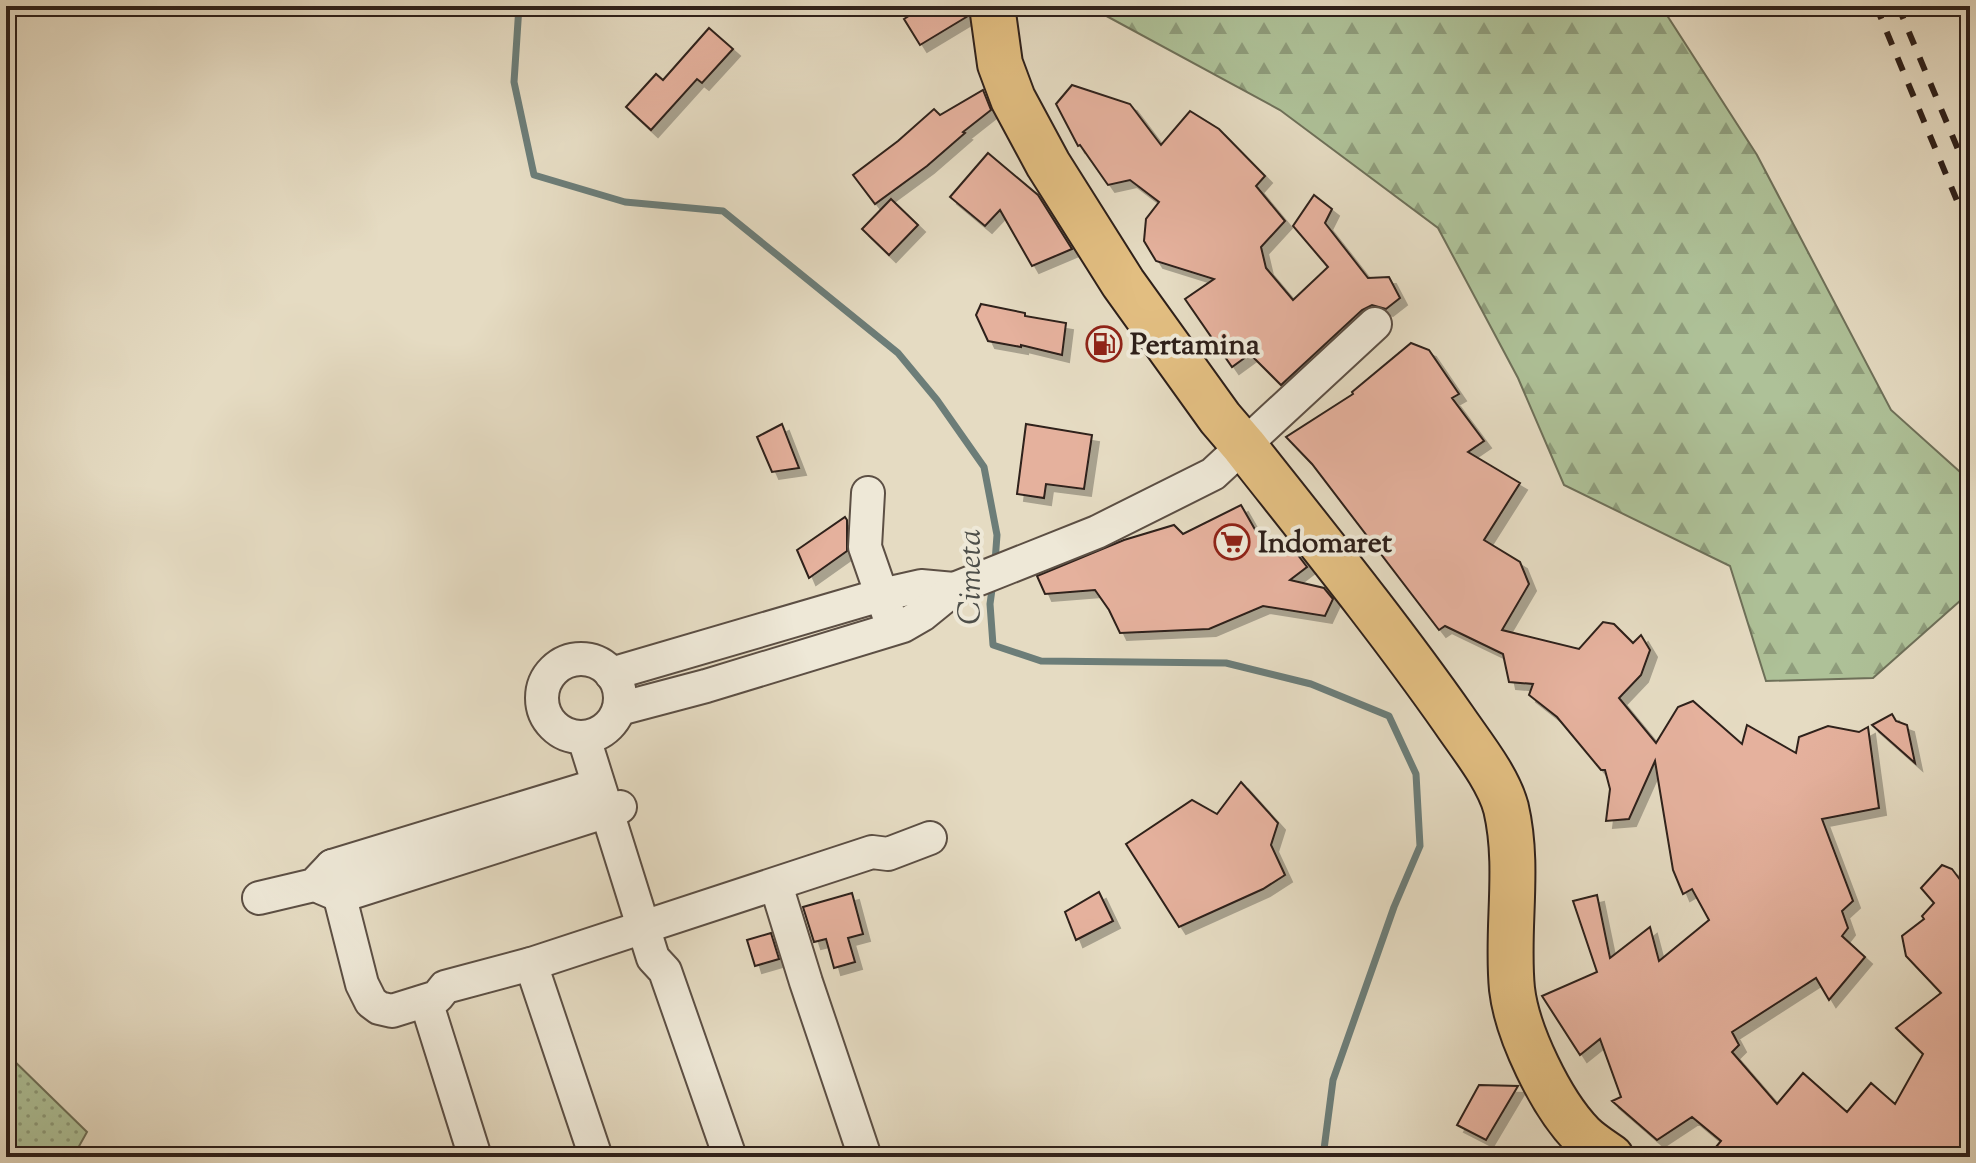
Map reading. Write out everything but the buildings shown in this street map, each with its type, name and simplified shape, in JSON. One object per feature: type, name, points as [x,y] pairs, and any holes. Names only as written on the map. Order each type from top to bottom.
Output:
[{"type":"highway","points":[[992,6],[1000,64],[1013,99],[1048,164],[1123,283],[1220,418],[1427,679],[1476,751],[1505,804],[1512,842],[1512,989],[1520,1023],[1531,1054],[1552,1093],[1582,1134],[1611,1157]]},
{"type":"street","points":[[619,709],[706,686],[894,628],[922,615],[966,584],[1020,564],[1172,497],[1213,474],[1375,324]]},
{"type":"street","points":[[868,493],[865,547],[894,628]]},
{"type":"street","points":[[611,674],[881,595],[921,586],[966,584]]},
{"type":"street","points":[[578,659],[602,665],[611,674],[618,685],[619,709],[606,729],[590,736],[571,737],[560,732],[544,714],[542,690],[547,678],[565,662],[578,659]]},
{"type":"street","points":[[590,736],[608,801],[652,932],[653,958],[665,971],[730,1157]]},
{"type":"street","points":[[259,898],[329,882],[608,801]]},
{"type":"street","points":[[329,882],[362,984],[371,1002],[392,1011],[432,999],[445,987],[534,971],[779,893],[872,852],[888,854],[930,838]]},
{"type":"street","points":[[779,893],[865,1157]]},
{"type":"street","points":[[534,971],[596,1157]]},
{"type":"street","points":[[432,999],[475,1157]]},
{"type":"green space","points":[[1088,6],[1661,6],[1757,155],[1891,410],[1969,480],[1970,592],[1873,678],[1766,681],[1730,566],[1564,485],[1518,378],[1438,228],[1280,110]]},
{"type":"green space","points":[[6,1053],[87,1132],[73,1157],[6,1157]]},
{"type":"waterway","name":"Cimeta","points":[[519,6],[514,82],[534,175],[625,202],[723,211],[898,353],[937,400],[984,467],[997,535],[995,562]]},
{"type":"waterway","name":"Cimeta","points":[[993,582],[990,604],[993,645],[1041,661],[1226,663],[1311,684],[1389,716],[1416,774],[1420,846],[1394,907],[1333,1080],[1323,1157]]},
{"type":"railway","points":[[1876,6],[1970,232]]},
{"type":"railway","points":[[1898,6],[1970,178]]},
{"type":"place","name":"Pertamina","points":[[1104,344]]},
{"type":"place","name":"Indomaret","points":[[1232,542]]}]
